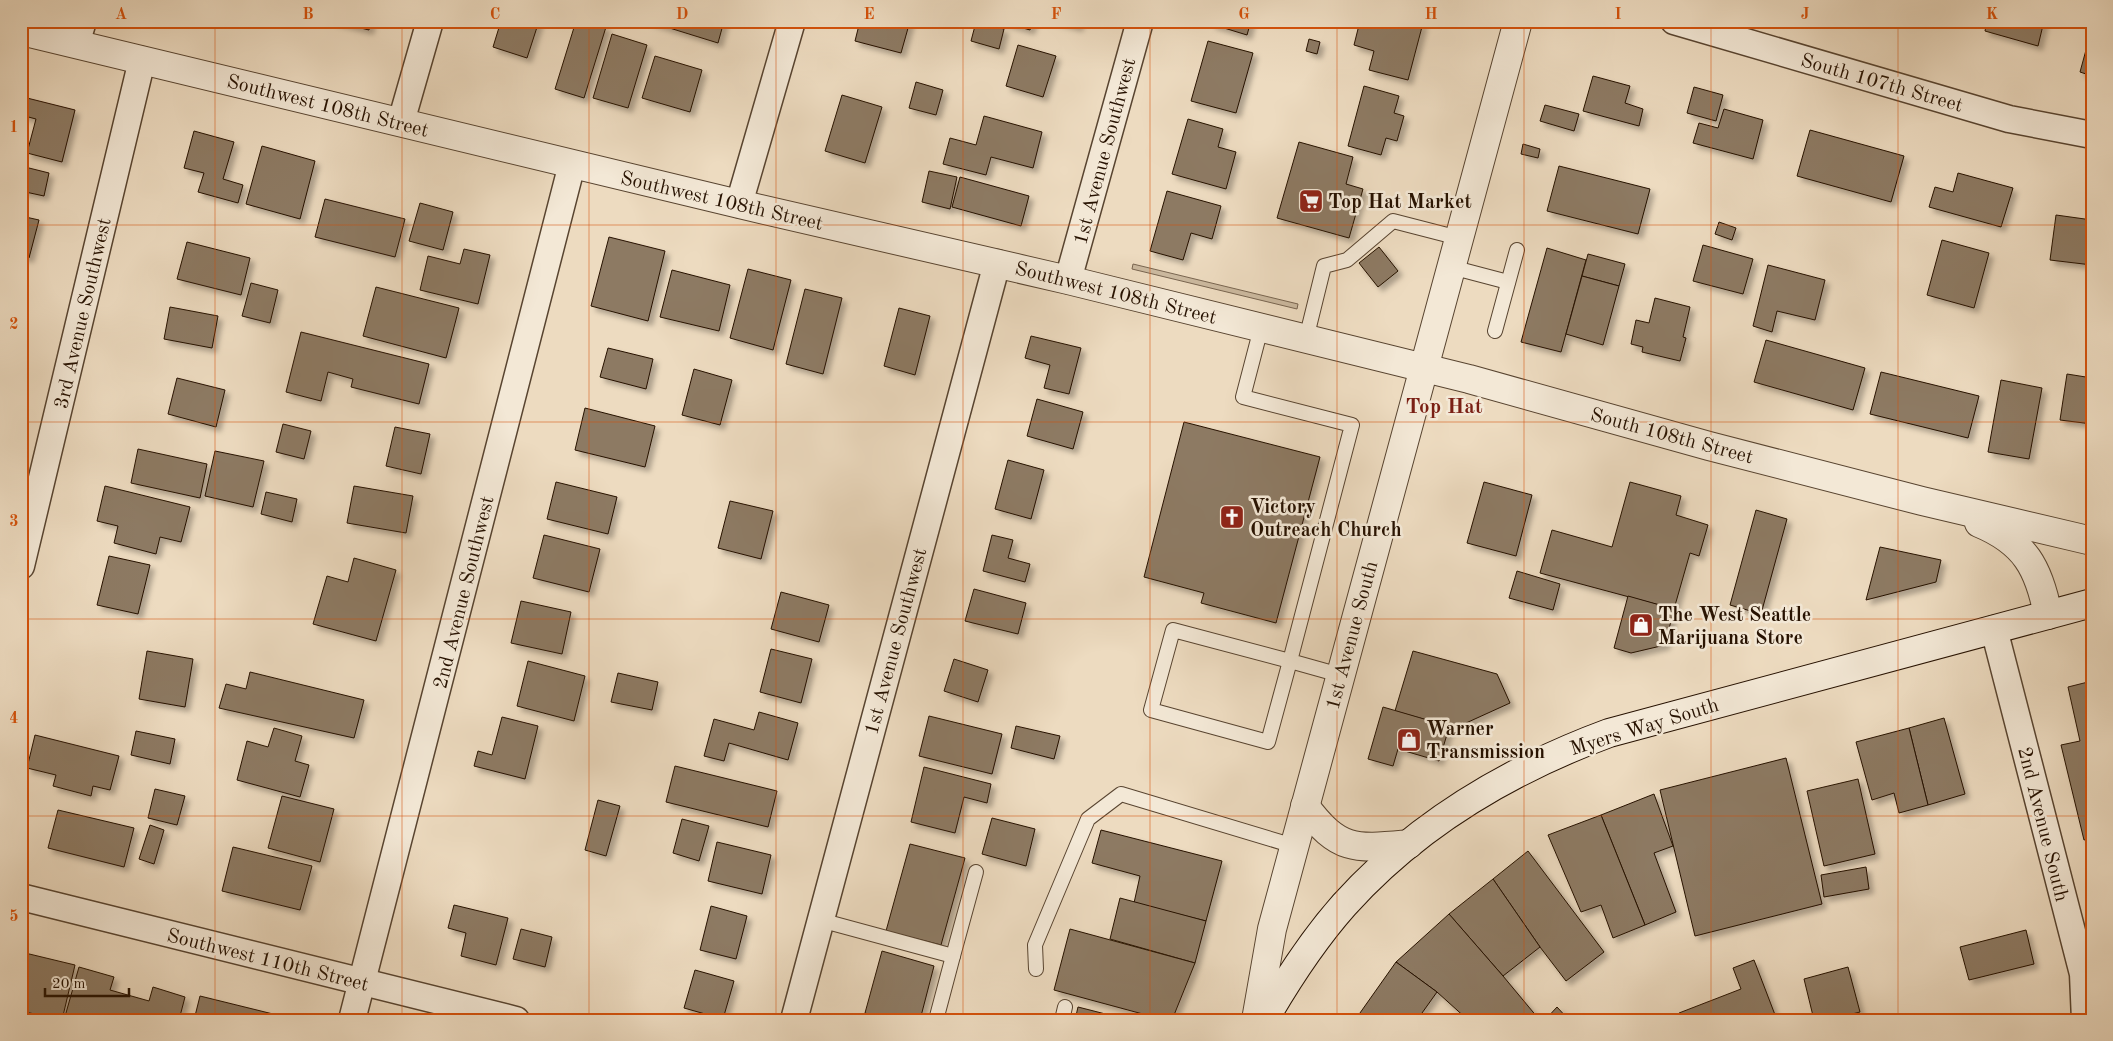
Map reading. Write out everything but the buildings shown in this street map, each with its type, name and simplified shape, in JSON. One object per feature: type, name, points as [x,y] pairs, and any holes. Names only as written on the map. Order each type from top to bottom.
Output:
[{"type":"street","points":[[401,122],[430,21]]},
{"type":"street","points":[[738,204],[792,21]]},
{"type":"street","name":"1st Avenue Southwest","points":[[1068,280],[1140,21]]},
{"type":"street","name":"1st Avenue South","points":[[1256,1020],[1272,928],[1518,21]]},
{"type":"street","name":"South 107th Street","points":[[1674,21],[2010,119],[2092,135]]},
{"type":"street","name":"Southwest 108th Street","points":[[21,31],[80,33],[142,60],[738,204],[1068,280],[1423,368]]},
{"type":"street","name":"3rd Avenue Southwest","points":[[21,566],[142,60]]},
{"type":"street","name":"2nd Avenue Southwest","points":[[352,1020],[572,164]]},
{"type":"street","name":"1st Avenue Southwest","points":[[794,1020],[997,263]]},
{"type":"street","name":"South 108th Street","points":[[1423,368],[1922,501],[2092,540]]},
{"type":"street","name":"South 108th Street","points":[[1922,501],[1995,530],[2020,548],[2032,564],[2043,588],[2048,615]]},
{"type":"street","name":"Myers Way South","points":[[1264,1020],[1288,980],[1344,905],[1409,844],[1453,811],[1508,777],[1566,749],[1609,733],[2092,603]]},
{"type":"street","name":"2nd Avenue South","points":[[1994,629],[2082,974],[2085,1020]]},
{"type":"street","points":[[1305,806],[1320,826],[1339,841],[1358,847],[1409,844]]},
{"type":"street","name":"Southwest 110th Street","points":[[21,897],[516,1020]]},
{"type":"lane","points":[[1306,339],[1324,266],[1347,260],[1393,221],[1459,238]]},
{"type":"lane","points":[[1495,331],[1517,250]]},
{"type":"lane","points":[[1451,267],[1508,282]]},
{"type":"lane","points":[[1261,328],[1243,397],[1352,426],[1290,662],[1268,742],[1152,710],[1173,630],[1290,662],[1340,675]]},
{"type":"lane","points":[[1036,969],[1035,945],[1088,819],[1122,794],[1294,846]]},
{"type":"lane","points":[[936,1020],[976,872]]},
{"type":"lane","points":[[820,920],[953,956]]},
{"type":"shaded area","points":[[1133,264],[1298,304],[1297,309],[1132,269]]},
{"type":"place","name":"Top Hat Market","points":[[1311,201]]},
{"type":"place","name":"Victory Outreach Church","points":[[1232,517]]},
{"type":"place","name":"The West Seattle Marijuana Store","points":[[1641,625]]},
{"type":"place","name":"Warner Transmission","points":[[1409,740]]},
{"type":"district","name":"Top Hat","points":[[1444,406]]}]
